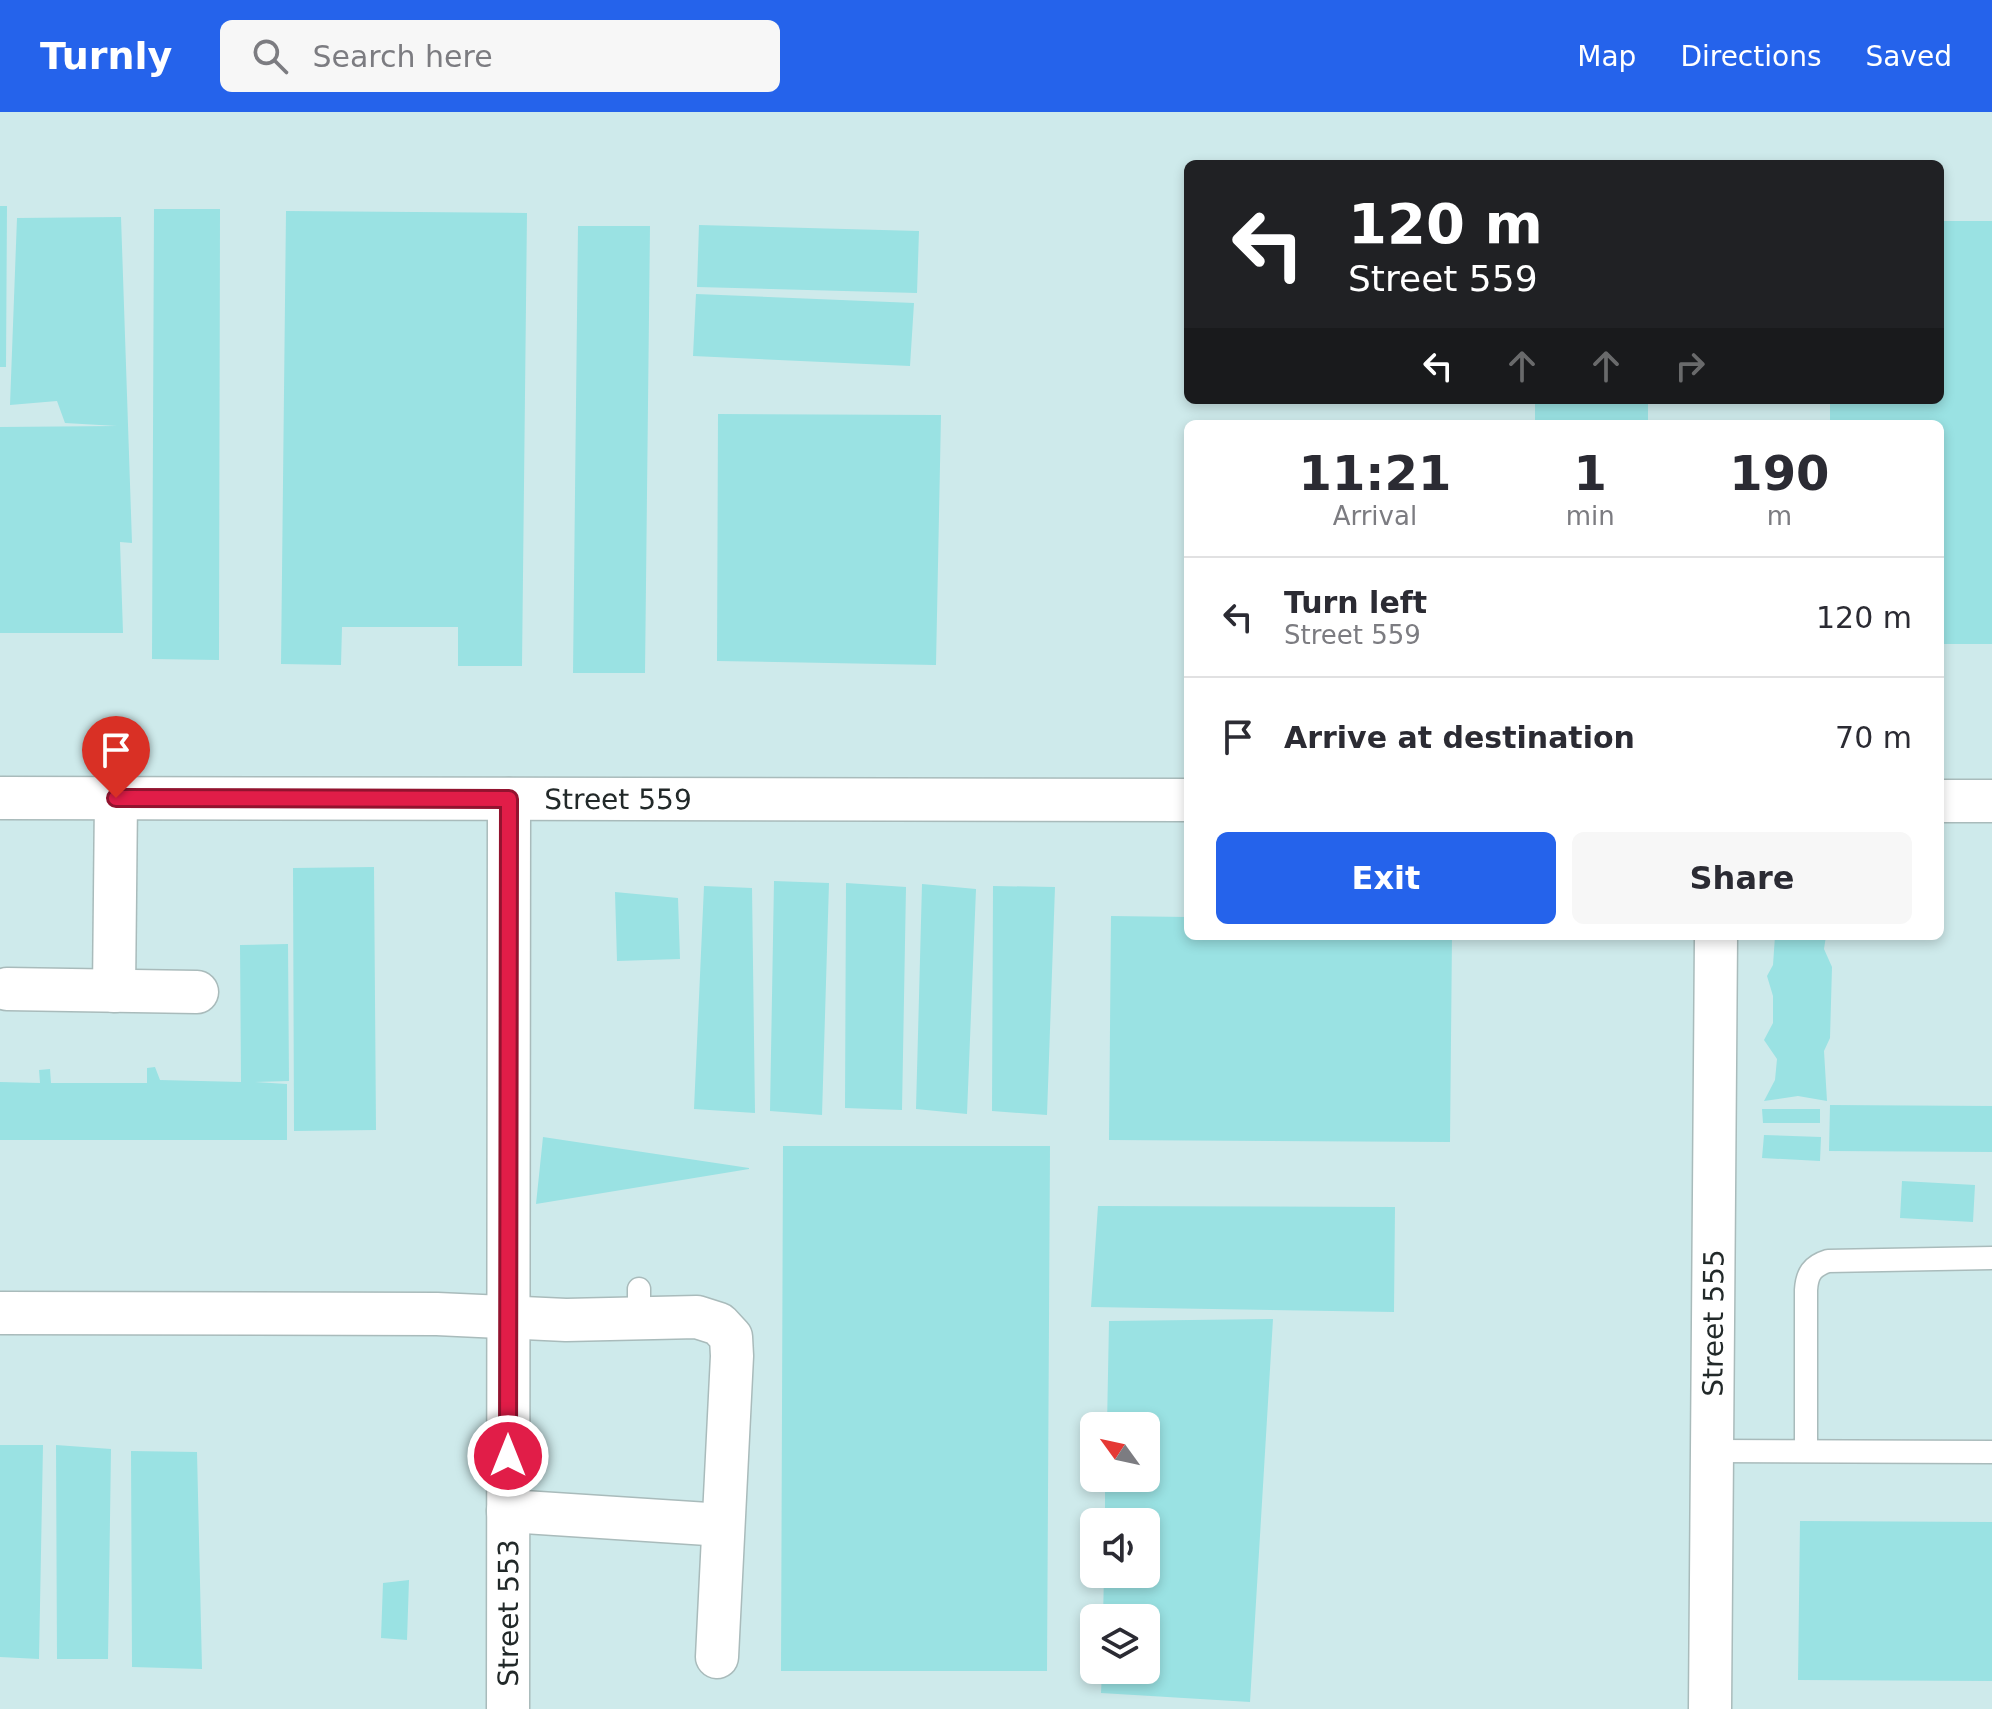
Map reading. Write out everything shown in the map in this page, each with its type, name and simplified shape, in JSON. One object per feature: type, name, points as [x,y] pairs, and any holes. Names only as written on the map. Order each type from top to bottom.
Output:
[{"type":"street","name":"Street 559","points":[[0,798],[1184,800]]},
{"type":"street","points":[[114,991],[116,798]]},
{"type":"street","name":"Street 553","points":[[508,1709],[509,799]]},
{"type":"street","points":[[1944,801],[1992,801]]},
{"type":"street","name":"Street 555","points":[[1710,1709],[1716,940]]},
{"type":"street","points":[[7,989],[197,992]]},
{"type":"street","points":[[0,1313],[437,1314],[508,1318],[639,1303],[719,1324],[731,1337],[717,1657]]},
{"type":"street","points":[[508,1511],[723,1525]]},
{"type":"lane","points":[[1806,1451],[1806,1290],[1810,1271],[1828,1261],[1992,1258]]},
{"type":"lane","points":[[1712,1451],[1992,1452]]},
{"type":"shaded area","points":[[0,112],[1992,112],[1992,1709],[0,1709]]},
{"type":"building","points":[[0,206],[7,206],[6,367],[0,367]]},
{"type":"building","points":[[154,209],[220,209],[219,660],[152,659]]},
{"type":"building","points":[[286,211],[527,213],[522,666],[458,666],[458,627],[342,627],[341,665],[281,664]]},
{"type":"building","points":[[121,217],[132,543],[120,542],[123,633],[0,633],[0,427],[117,426],[65,423],[57,401],[10,405],[17,218]]},
{"type":"building","points":[[1944,221],[1992,221],[1992,644],[1944,644],[1944,420],[1830,420],[1830,404],[1944,404]]},
{"type":"building","points":[[699,225],[919,231],[917,293],[697,287]]},
{"type":"building","points":[[578,226],[650,226],[645,673],[573,673]]},
{"type":"building","points":[[696,294],[914,303],[910,366],[693,356]]},
{"type":"building","points":[[1535,404],[1648,404],[1648,420],[1535,420]]},
{"type":"building","points":[[718,414],[941,415],[936,665],[717,661]]},
{"type":"building","points":[[374,867],[376,1130],[294,1131],[293,868]]},
{"type":"building","points":[[774,881],[829,883],[822,1115],[770,1111]]},
{"type":"building","points":[[846,883],[906,887],[902,1110],[845,1108]]},
{"type":"building","points":[[922,884],[976,889],[967,1114],[916,1109]]},
{"type":"building","points":[[704,886],[752,888],[755,1113],[694,1109]]},
{"type":"building","points":[[993,886],[1055,887],[1047,1115],[992,1111]]},
{"type":"building","points":[[615,892],[678,898],[680,959],[617,961]]},
{"type":"building","points":[[1111,916],[1184,917],[1184,940],[1452,940],[1450,1142],[1109,1140]]},
{"type":"building","points":[[1775,940],[1825,940],[1824,949],[1832,967],[1830,1038],[1824,1051],[1827,1101],[1798,1096],[1764,1101],[1775,1080],[1777,1059],[1764,1040],[1773,1023],[1773,996],[1767,976],[1773,965]]},
{"type":"building","points":[[288,944],[289,1081],[255,1082],[287,1084],[287,1140],[0,1140],[0,1082],[40,1083],[39,1070],[50,1069],[51,1083],[147,1083],[147,1068],[155,1067],[160,1080],[241,1082],[240,945]]},
{"type":"building","points":[[1830,1105],[1992,1106],[1992,1152],[1829,1151]]},
{"type":"building","points":[[1762,1109],[1820,1109],[1820,1123],[1763,1123]]},
{"type":"building","points":[[1764,1135],[1821,1137],[1820,1161],[1762,1158]]},
{"type":"building","points":[[543,1137],[749,1168],[749,1169],[536,1204]]},
{"type":"building","points":[[783,1146],[1050,1146],[1047,1671],[781,1671]]},
{"type":"building","points":[[1902,1181],[1975,1185],[1973,1222],[1900,1218]]},
{"type":"building","points":[[1098,1206],[1395,1207],[1394,1312],[1091,1307]]},
{"type":"building","points":[[1273,1319],[1250,1702],[1101,1693],[1101,1684],[1160,1684],[1160,1604],[1103,1604],[1104,1588],[1160,1588],[1160,1508],[1105,1508],[1105,1492],[1160,1492],[1160,1412],[1107,1412],[1109,1321]]},
{"type":"building","points":[[0,1445],[43,1445],[39,1659],[0,1657]]},
{"type":"building","points":[[56,1445],[111,1449],[108,1659],[57,1659]]},
{"type":"building","points":[[131,1451],[197,1452],[202,1669],[132,1667]]},
{"type":"building","points":[[1800,1521],[1992,1522],[1992,1681],[1798,1680]]},
{"type":"building","points":[[409,1580],[407,1640],[381,1638],[383,1583]]},
{"type":"route","points":[[116,798],[509,799],[508,1456]]}]
